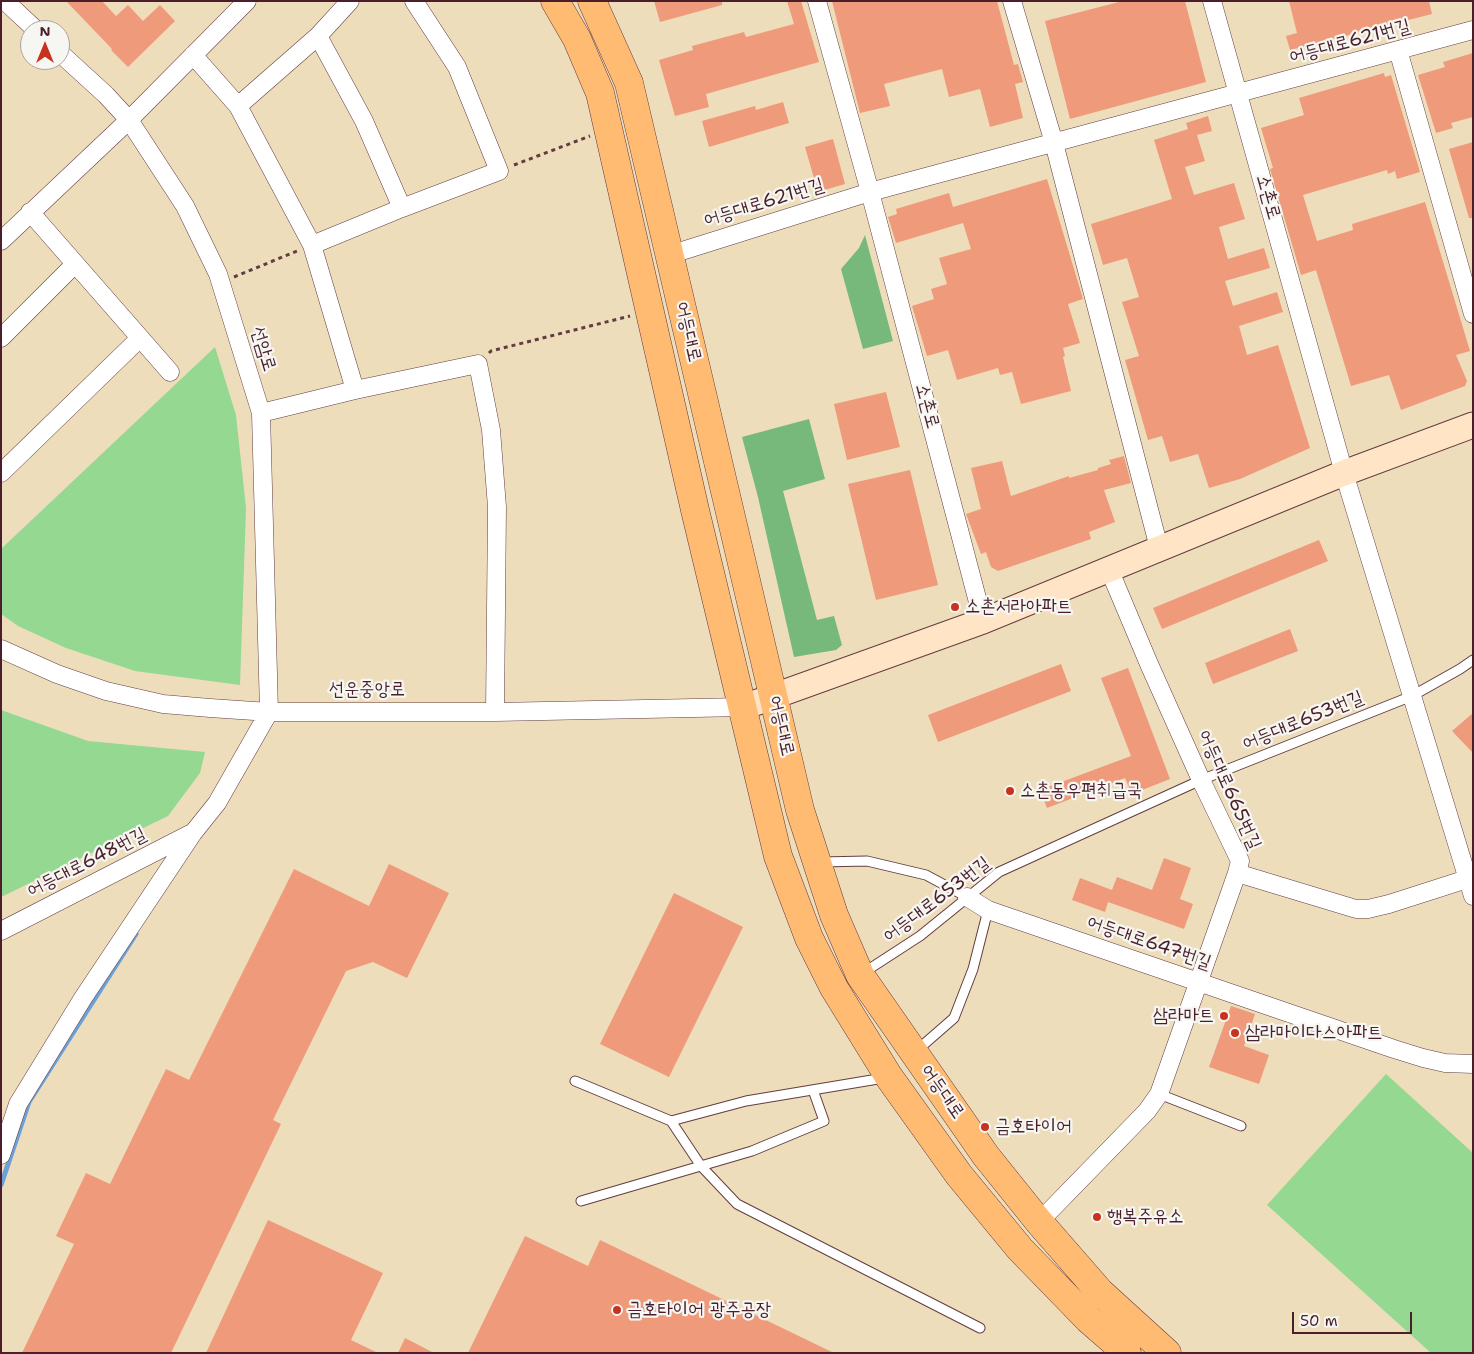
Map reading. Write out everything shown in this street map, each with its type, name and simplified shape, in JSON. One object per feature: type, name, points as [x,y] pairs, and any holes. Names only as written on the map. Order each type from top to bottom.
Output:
[{"type":"main road","name":"어등대로","points":[[555,1],[578,39],[600,93],[695,510],[744,707],[778,856],[809,938],[834,988],[890,1077],[959,1175],[1020,1249],[1088,1319],[1127,1353]]},
{"type":"main road","name":"어등대로","points":[[592,1],[629,83],[800,810],[834,915],[860,975],[986,1156],[1039,1222],[1100,1292],[1167,1353]]},
{"type":"street","points":[[4,1],[25,20]]},
{"type":"street","points":[[1,241],[129,120],[247,1]]},
{"type":"street","points":[[238,106],[318,36],[350,1]]},
{"type":"street","points":[[312,245],[499,171],[457,67],[414,1]]},
{"type":"street","points":[[817,1],[870,192]]},
{"type":"street","points":[[1012,1],[1054,143],[1159,548]]},
{"type":"street","points":[[1212,1],[1239,94]]},
{"type":"street","name":"어등대로621번길","points":[[670,255],[870,192],[1473,30]]},
{"type":"street","points":[[318,36],[364,121],[402,208]]},
{"type":"street","points":[[1398,50],[1473,314]]},
{"type":"street","points":[[193,55],[238,106],[312,245],[355,390]]},
{"type":"street","name":"선암로","points":[[70,62],[106,95],[129,120],[185,206],[221,282],[261,413],[269,712]]},
{"type":"street","name":"소촌로","points":[[1239,94],[1344,473],[1470,878],[1473,896]]},
{"type":"street","name":"소촌로","points":[[870,192],[983,620]]},
{"type":"street","points":[[30,212],[170,372]]},
{"type":"street","points":[[1,338],[75,264]]},
{"type":"street","points":[[1,473],[140,338]]},
{"type":"street","points":[[261,413],[355,390],[478,364],[491,430],[497,508],[495,712]]},
{"type":"street","points":[[744,707],[983,620],[1344,473],[1473,425]]},
{"type":"street","name":"어등대로665번길","points":[[1039,1222],[1146,1111],[1159,1094],[1240,861],[1149,664],[1110,569]]},
{"type":"street","name":"선운중앙로","points":[[1,649],[57,674],[106,691],[163,704],[269,712],[495,712],[744,707]]},
{"type":"street","points":[[1,1155],[18,1104],[83,998],[193,833],[217,803],[269,712]]},
{"type":"street","name":"어등대로648번길","points":[[1,931],[193,833]]},
{"type":"street","points":[[1237,873],[1356,909],[1368,909],[1389,904],[1470,878]]},
{"type":"street","name":"어등대로647번길","points":[[967,896],[988,910],[1423,1058],[1444,1063],[1473,1064]]},
{"type":"lane","name":"어등대로653번길","points":[[860,975],[920,936],[999,872],[1201,780],[1412,696],[1473,660]]},
{"type":"lane","name":"어등대로647번길","points":[[816,862],[868,861],[926,875],[967,896]]},
{"type":"lane","points":[[914,1053],[954,1018],[973,969],[988,910]]},
{"type":"lane","points":[[671,1121],[746,1101],[890,1077]]},
{"type":"lane","points":[[575,1081],[671,1121],[701,1166],[737,1204],[980,1328]]},
{"type":"lane","points":[[581,1201],[752,1151],[824,1121],[813,1090]]},
{"type":"lane","points":[[1159,1094],[1241,1126]]},
{"type":"path","points":[[499,171],[608,130]]},
{"type":"path","points":[[221,282],[312,245]]},
{"type":"path","points":[[478,364],[491,351],[650,312]]},
{"type":"green space","points":[[865,235],[893,341],[863,349],[841,269],[859,248]]},
{"type":"green space","points":[[215,347],[236,415],[246,508],[240,685],[135,671],[66,648],[18,626],[1,614],[1,549]]},
{"type":"green space","points":[[809,419],[825,479],[783,491],[817,620],[834,616],[842,645],[836,650],[794,657],[758,497],[742,437]]},
{"type":"green space","points":[[1,710],[88,741],[205,752],[200,773],[168,816],[1,897]]},
{"type":"green space","points":[[1386,1074],[1473,1153],[1473,1353],[1431,1353],[1267,1205]]},
{"type":"building","points":[[66,1],[102,1],[116,16],[128,5],[143,21],[160,5],[175,21],[128,67]]},
{"type":"building","points":[[654,1],[722,1],[722,5],[660,22]]},
{"type":"building","points":[[787,1],[801,1],[819,62],[706,94],[709,107],[675,116],[659,60],[693,50],[692,46],[744,32],[746,37],[794,24]]},
{"type":"building","points":[[832,1],[997,1],[1014,65],[1018,64],[1023,82],[1015,84],[1023,118],[990,127],[980,89],[949,97],[942,69],[884,84],[890,106],[860,113]]},
{"type":"building","points":[[1123,1],[1185,1],[1206,82],[1070,119],[1045,21]]},
{"type":"building","points":[[1289,1],[1429,1],[1432,14],[1290,50],[1286,36],[1297,33]]},
{"type":"building","points":[[1473,53],[1473,117],[1451,123],[1453,128],[1436,133],[1418,75],[1445,67],[1443,62]]},
{"type":"building","points":[[1384,73],[1385,77],[1391,75],[1420,172],[1397,179],[1395,171],[1388,174],[1387,170],[1303,195],[1317,241],[1353,230],[1352,224],[1425,202],[1470,351],[1456,355],[1467,381],[1465,386],[1401,410],[1389,375],[1351,386],[1316,270],[1301,275],[1270,169],[1273,168],[1261,128],[1304,115],[1299,98]]},
{"type":"building","points":[[783,102],[789,123],[709,147],[702,121],[755,106],[756,110]]},
{"type":"building","points":[[1208,116],[1212,131],[1197,135],[1205,161],[1185,167],[1194,195],[1234,183],[1245,219],[1219,227],[1228,259],[1264,248],[1270,268],[1225,281],[1233,306],[1277,292],[1283,312],[1239,326],[1247,355],[1278,345],[1310,448],[1240,479],[1209,488],[1198,454],[1170,462],[1162,436],[1148,440],[1125,360],[1139,356],[1122,302],[1139,297],[1127,258],[1103,265],[1091,224],[1172,199],[1154,140],[1188,129],[1186,123]]},
{"type":"building","points":[[833,139],[845,184],[818,192],[805,147]]},
{"type":"building","points":[[1473,142],[1473,218],[1469,218],[1449,149]]},
{"type":"building","points":[[1047,179],[1083,299],[1068,304],[1080,343],[1063,348],[1065,356],[1063,357],[1071,391],[1021,404],[1012,372],[1000,375],[998,368],[957,380],[948,350],[927,356],[912,306],[934,299],[931,289],[947,284],[939,258],[971,249],[963,223],[896,243],[888,217],[897,214],[896,209],[949,193],[953,207]]},
{"type":"building","points":[[886,392],[900,447],[847,460],[834,404]]},
{"type":"building","points":[[1124,456],[1131,483],[1104,490],[1115,522],[1089,532],[1091,539],[998,571],[991,567],[986,552],[981,554],[966,514],[981,509],[971,468],[1002,461],[1011,496],[1069,476],[1069,478],[1098,470],[1098,468],[1111,464],[1109,460]]},
{"type":"building","points":[[910,470],[938,585],[876,600],[848,484]]},
{"type":"building","points":[[1319,540],[1328,561],[1162,629],[1153,608]]},
{"type":"building","points":[[1290,629],[1298,651],[1213,684],[1205,663]]},
{"type":"building","points":[[1061,664],[1071,691],[938,742],[928,715]]},
{"type":"building","points":[[1128,668],[1170,779],[1132,794],[1125,778],[1047,808],[1040,790],[1131,756],[1101,678]]},
{"type":"building","points":[[1473,713],[1473,753],[1452,731]]},
{"type":"building","points":[[1164,858],[1191,868],[1180,899],[1193,904],[1184,929],[1108,902],[1105,912],[1072,900],[1080,878],[1112,890],[1117,877],[1152,890]]},
{"type":"building","points":[[389,864],[449,893],[407,978],[373,962],[346,971],[273,1120],[281,1124],[171,1353],[22,1353],[74,1244],[56,1236],[86,1173],[110,1184],[166,1069],[189,1080],[294,869],[369,906]]},
{"type":"building","points":[[674,893],[743,927],[669,1077],[600,1044]]},
{"type":"building","name":"삼라마이다스아파트","points":[[1231,1006],[1255,1014],[1244,1046],[1269,1055],[1259,1084],[1209,1067]]},
{"type":"building","points":[[268,1220],[383,1273],[351,1340],[378,1353],[206,1353]]},
{"type":"building","name":"금호타이어 광주공장","points":[[525,1236],[588,1266],[600,1240],[834,1353],[468,1353]]},
{"type":"building","points":[[405,1338],[434,1353],[398,1353]]},
{"type":"waterway","points":[[1,1185],[29,1102],[136,934]]},
{"type":"place","name":"소촌서라아파트","points":[[955,607]]},
{"type":"place","name":"소촌동우편취급국","points":[[1010,791]]},
{"type":"place","name":"삼라마트","points":[[1224,1016]]},
{"type":"place","name":"삼라마이다스아파트","points":[[1235,1033]]},
{"type":"place","name":"금호타이어","points":[[985,1127]]},
{"type":"place","name":"행복주유소","points":[[1097,1217]]},
{"type":"place","name":"금호타이어 광주공장","points":[[617,1310]]}]
